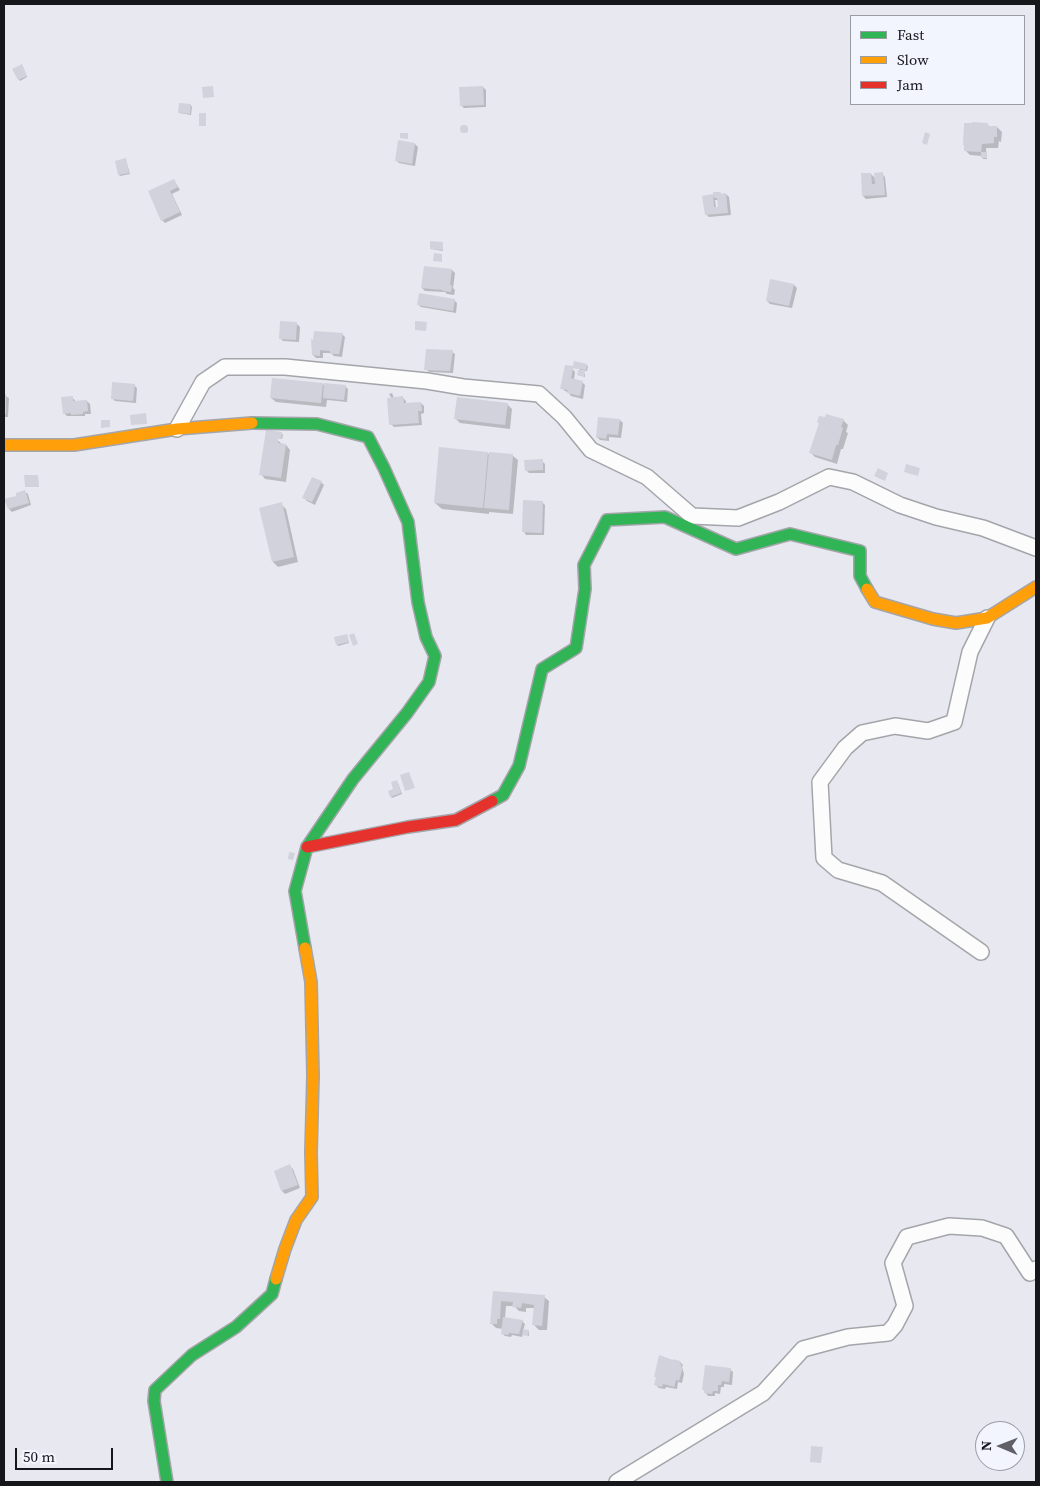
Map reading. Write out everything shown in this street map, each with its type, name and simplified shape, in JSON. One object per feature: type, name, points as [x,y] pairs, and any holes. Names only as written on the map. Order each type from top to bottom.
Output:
[{"type":"street","points":[[177,429],[203,382],[225,367],[285,367],[538,394],[564,417],[591,450],[647,477],[692,516],[738,518],[778,502],[829,477],[853,482],[900,505],[936,518],[983,528],[1036,548]]},
{"type":"street","points":[[4,445],[74,445],[177,429],[253,423],[317,424],[368,437],[408,522],[418,602],[426,637],[435,656],[428,682],[407,713],[353,779],[307,847],[295,891],[312,982],[312,1197],[296,1220],[285,1249],[272,1294],[236,1327],[192,1356],[156,1390],[154,1401],[167,1482]]},
{"type":"street","points":[[307,847],[408,827],[456,820],[503,795],[520,766],[542,669],[576,648],[585,589],[584,565],[608,520],[665,517],[736,549],[790,534],[860,551],[860,576],[875,602],[933,619],[956,623],[986,618],[1036,587]]},
{"type":"street","points":[[981,952],[882,883],[838,870],[824,858],[820,782],[845,748],[862,733],[895,726],[928,731],[954,722],[970,652],[986,618]]},
{"type":"street","points":[[617,1482],[763,1393],[803,1349],[848,1337],[888,1333],[896,1325],[905,1306],[893,1263],[907,1237],[949,1226],[982,1228],[1006,1236],[1030,1273],[1036,1269]]},
{"type":"building","points":[[22,64],[27,76],[18,80],[12,69]]},
{"type":"building","points":[[213,86],[214,97],[203,98],[202,87]]},
{"type":"building","points":[[483,86],[484,105],[460,106],[459,87]]},
{"type":"building","points":[[179,103],[191,104],[190,114],[178,113]]},
{"type":"building","points":[[199,113],[206,113],[206,126],[199,126]]},
{"type":"building","points":[[964,123],[988,123],[988,126],[997,126],[997,137],[994,137],[994,143],[982,144],[981,152],[964,151]]},
{"type":"building","points":[[464,125],[468,129],[464,133],[460,129]]},
{"type":"building","points":[[925,132],[930,134],[927,145],[922,143]]},
{"type":"building","points":[[400,133],[408,133],[408,139],[400,138]]},
{"type":"building","points":[[398,140],[415,143],[412,164],[395,161]]},
{"type":"building","points":[[981,152],[987,152],[987,158],[981,158]]},
{"type":"building","points":[[126,158],[129,173],[118,175],[115,161]]},
{"type":"building","points":[[883,172],[885,195],[862,196],[861,173],[871,173],[872,184],[875,184],[874,173]]},
{"type":"building","points":[[174,179],[178,187],[170,191],[180,212],[161,221],[148,191]]},
{"type":"building","points":[[713,192],[726,193],[728,213],[705,215],[702,196],[713,194],[714,207],[718,207],[717,198],[714,198]]},
{"type":"building","points":[[430,241],[443,242],[443,250],[430,249]]},
{"type":"building","points":[[434,253],[442,254],[442,262],[433,261]]},
{"type":"building","points":[[424,266],[452,269],[451,292],[421,288]]},
{"type":"building","points":[[770,279],[794,284],[789,306],[766,301]]},
{"type":"building","points":[[419,293],[455,299],[453,311],[417,305]]},
{"type":"building","points":[[280,321],[297,322],[296,340],[279,339]]},
{"type":"building","points":[[415,321],[427,322],[426,331],[415,330]]},
{"type":"building","points":[[314,331],[343,333],[339,354],[330,354],[330,351],[320,350],[320,356],[312,355],[311,339],[313,340]]},
{"type":"building","points":[[426,349],[453,350],[450,371],[424,370]]},
{"type":"building","points":[[574,361],[587,364],[586,370],[573,368],[571,378],[583,381],[580,396],[567,393],[568,390],[560,389],[565,365],[573,366]]},
{"type":"building","points":[[578,370],[585,371],[584,377],[577,375]]},
{"type":"building","points":[[272,378],[323,383],[321,403],[270,398]]},
{"type":"building","points":[[112,382],[135,384],[133,401],[111,399]]},
{"type":"building","points":[[324,383],[346,385],[344,400],[323,398]]},
{"type":"building","points":[[4,394],[6,394],[6,414],[4,414]]},
{"type":"building","points":[[73,396],[73,401],[87,400],[88,411],[83,412],[83,414],[63,414],[61,397]]},
{"type":"building","points":[[403,396],[404,403],[421,402],[422,411],[418,411],[419,423],[389,425],[387,398]]},
{"type":"building","points":[[457,397],[508,403],[505,425],[454,419]]},
{"type":"building","points":[[146,413],[147,424],[131,425],[130,415]]},
{"type":"building","points":[[826,414],[844,419],[841,427],[843,428],[832,460],[809,453],[819,423],[817,422],[819,416],[825,417]]},
{"type":"building","points":[[598,417],[620,419],[618,435],[607,434],[606,439],[596,437]]},
{"type":"building","points":[[101,420],[110,420],[110,427],[101,428]]},
{"type":"building","points":[[266,430],[282,432],[278,443],[286,444],[281,478],[259,475]]},
{"type":"building","points":[[439,447],[488,452],[483,508],[434,503]]},
{"type":"building","points":[[489,452],[513,454],[509,510],[484,508]]},
{"type":"building","points":[[543,459],[543,470],[525,471],[524,460]]},
{"type":"building","points":[[906,464],[920,468],[918,476],[904,472]]},
{"type":"building","points":[[878,468],[888,473],[885,481],[874,476]]},
{"type":"building","points":[[24,475],[38,475],[39,487],[25,487]]},
{"type":"building","points":[[312,477],[322,481],[312,502],[302,498]]},
{"type":"building","points":[[25,490],[29,503],[8,509],[4,499],[16,496],[16,493]]},
{"type":"building","points":[[523,500],[543,501],[542,533],[522,532]]},
{"type":"building","points":[[282,502],[294,557],[272,562],[259,508]]},
{"type":"building","points":[[354,633],[358,644],[353,646],[349,635]]},
{"type":"building","points":[[347,634],[349,642],[336,645],[334,637]]},
{"type":"building","points":[[409,772],[415,788],[405,791],[400,775]]},
{"type":"building","points":[[397,780],[401,793],[390,797],[388,791],[393,789],[391,782]]},
{"type":"building","points":[[289,852],[295,853],[293,860],[288,859]]},
{"type":"building","points":[[290,1164],[298,1185],[281,1191],[274,1171]]},
{"type":"building","points":[[493,1291],[545,1295],[542,1326],[532,1325],[534,1305],[522,1303],[521,1308],[512,1307],[513,1302],[501,1301],[500,1319],[497,1319],[497,1324],[490,1324]]},
{"type":"building","points":[[503,1317],[523,1320],[519,1334],[501,1334]]},
{"type":"building","points":[[523,1329],[529,1330],[528,1336],[522,1335]]},
{"type":"building","points":[[659,1355],[680,1361],[682,1370],[679,1381],[676,1380],[674,1387],[663,1384],[662,1387],[654,1385]]},
{"type":"building","points":[[705,1365],[731,1368],[729,1382],[722,1381],[721,1385],[718,1385],[718,1391],[713,1391],[712,1394],[704,1393],[704,1390],[702,1390]]},
{"type":"building","points":[[811,1446],[823,1447],[821,1463],[810,1462]]},
{"type":"traffic: fast","points":[[252,423],[317,424],[368,437],[408,522],[418,602],[426,637],[435,656],[429,682],[407,713],[353,779],[307,847],[295,891],[305,948]]},
{"type":"traffic: fast","points":[[492,801],[503,795],[519,766],[542,669],[576,648],[585,589],[584,565],[607,520],[665,517],[736,549],[790,534],[860,551],[860,576],[867,589]]},
{"type":"traffic: fast","points":[[167,1482],[154,1401],[155,1390],[192,1355],[236,1327],[272,1294],[276,1279]]},
{"type":"traffic: slow","points":[[4,445],[74,445],[177,429],[252,423]]},
{"type":"traffic: slow","points":[[867,589],[875,602],[933,619],[956,623],[987,618],[1036,587]]},
{"type":"traffic: slow","points":[[276,1279],[296,1220],[312,1197],[313,1076],[311,982],[305,948]]},
{"type":"traffic: jam","points":[[307,847],[408,827],[456,820],[492,801]]}]
